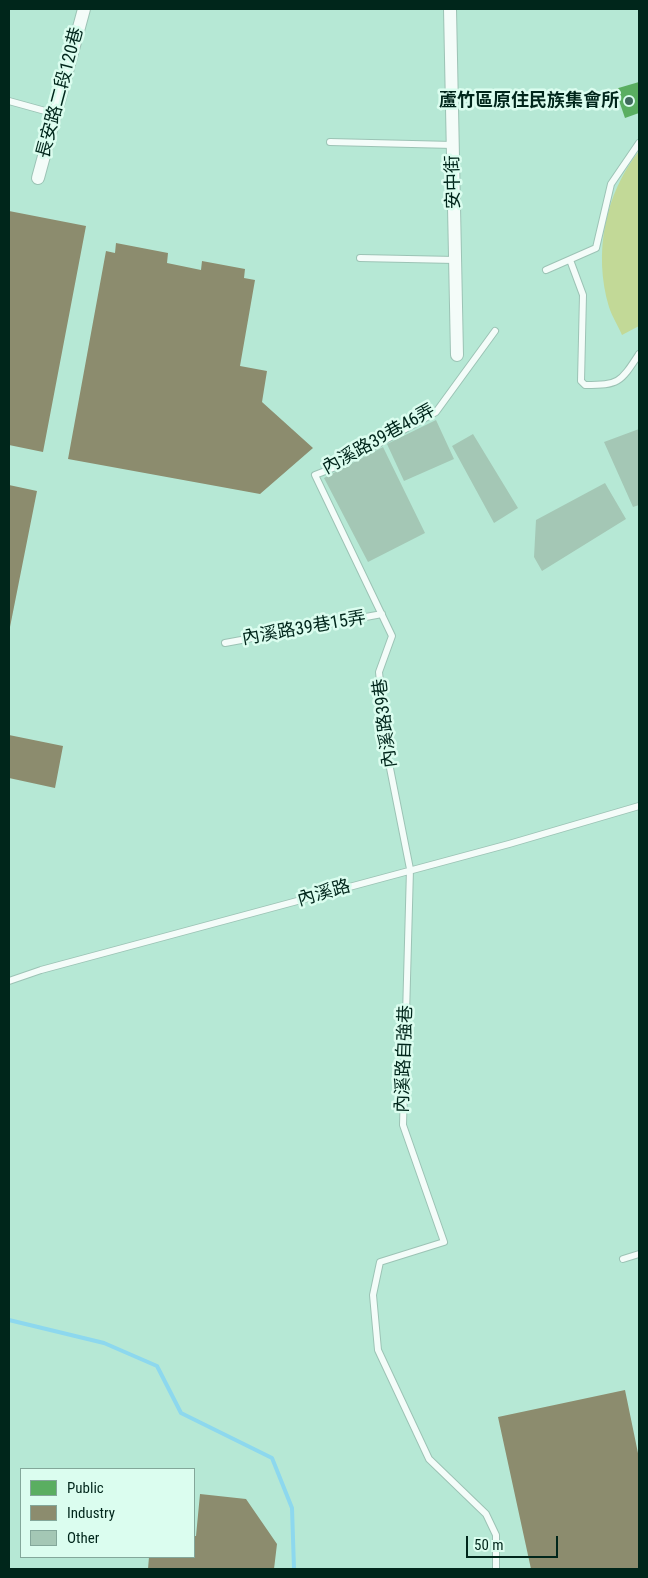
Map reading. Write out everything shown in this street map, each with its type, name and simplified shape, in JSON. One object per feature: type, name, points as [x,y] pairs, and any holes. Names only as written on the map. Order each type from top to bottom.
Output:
[{"type":"street","name":"長安路二段120巷","points":[[38,178],[84,9]]},
{"type":"street","name":"安中街","points":[[450,9],[456,355]]},
{"type":"lane","points":[[9,101],[56,114]]},
{"type":"lane","points":[[330,142],[453,144]]},
{"type":"lane","points":[[546,270],[596,248],[611,184],[639,143]]},
{"type":"lane","points":[[360,258],[455,260]]},
{"type":"lane","points":[[570,260],[584,295],[581,381],[585,385],[609,385],[620,381],[639,354]]},
{"type":"lane","name":"內溪路39巷46弄","points":[[315,475],[338,466],[436,412],[495,331]]},
{"type":"lane","name":"內溪路39巷","points":[[315,475],[392,636],[379,672],[387,754],[410,869]]},
{"type":"lane","name":"內溪路39巷15弄","points":[[225,643],[382,614]]},
{"type":"lane","name":"內溪路","points":[[9,981],[41,970],[593,821],[639,806]]},
{"type":"lane","name":"內溪路自強巷","points":[[410,869],[403,1125],[444,1242],[380,1262],[373,1295],[378,1350],[429,1459],[486,1514],[496,1535],[496,1569]]},
{"type":"lane","points":[[623,1259],[639,1254]]},
{"type":"green space","points":[[639,151],[639,326],[622,335],[609,307],[604,287],[602,245],[610,205],[627,168]]},
{"type":"building: Public","name":"蘆竹區原住民族集會所","points":[[639,82],[639,113],[625,118],[615,89]]},
{"type":"building: Industry","points":[[9,211],[86,226],[43,452],[9,445]]},
{"type":"building: Industry","points":[[116,243],[168,253],[167,263],[201,270],[202,261],[245,269],[244,278],[255,280],[240,366],[267,371],[262,402],[313,448],[260,494],[68,459],[106,251],[115,253]]},
{"type":"building: Industry","points":[[9,485],[37,491],[10,627],[9,627]]},
{"type":"building: Industry","points":[[9,735],[63,746],[55,788],[9,778]]},
{"type":"building: Industry","points":[[625,1390],[639,1458],[639,1568],[531,1569],[498,1417]]},
{"type":"building: Industry","points":[[200,1494],[246,1499],[277,1544],[274,1569],[148,1569],[149,1558],[195,1558]]},
{"type":"building: Other","points":[[436,420],[454,459],[404,481],[387,444]]},
{"type":"building: Other","points":[[639,429],[639,505],[633,507],[604,442]]},
{"type":"building: Other","points":[[473,434],[518,508],[494,523],[452,446]]},
{"type":"building: Other","points":[[383,447],[425,533],[368,562],[324,478]]},
{"type":"building: Other","points":[[605,483],[626,519],[542,571],[534,557],[536,520]]},
{"type":"waterway","points":[[9,1320],[104,1343],[157,1366],[181,1413],[272,1458],[292,1508],[294,1569]]},
{"type":"place","name":"蘆竹區原住民族集會所","points":[[629,101]]}]
